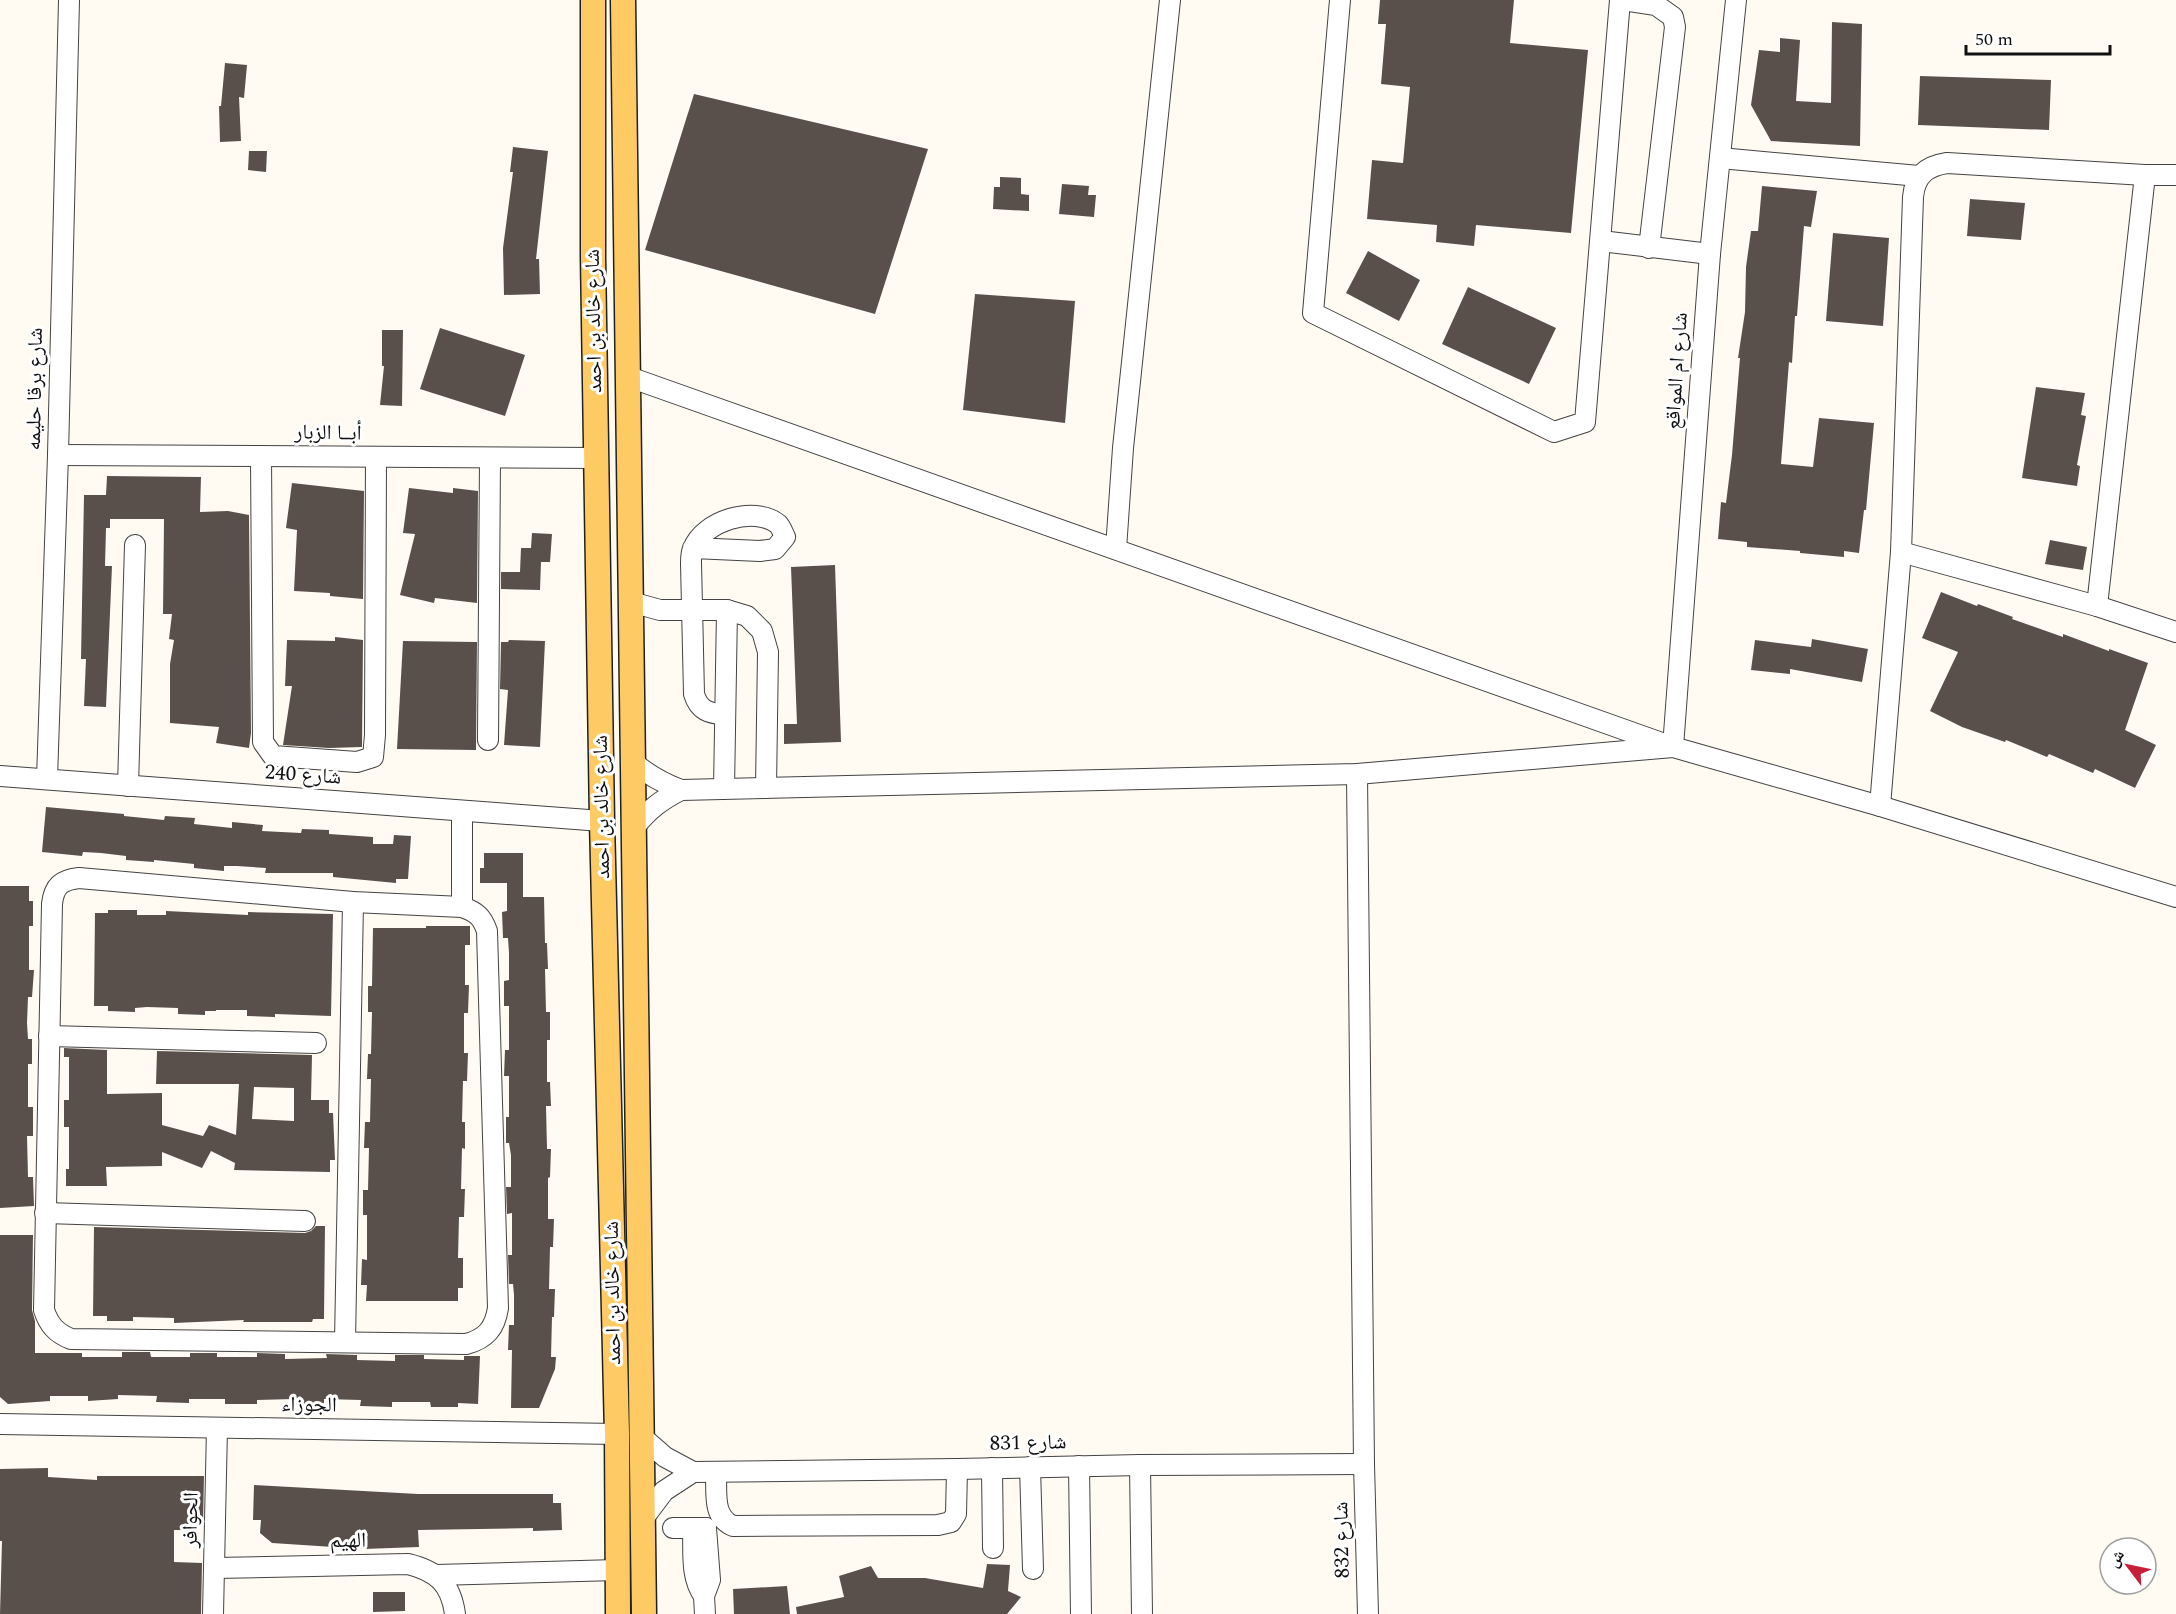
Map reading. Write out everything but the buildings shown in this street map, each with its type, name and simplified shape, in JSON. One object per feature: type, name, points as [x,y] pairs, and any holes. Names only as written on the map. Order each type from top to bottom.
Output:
[{"type":"main road","name":"شارع خالد بن احمد","points":[[593,0],[593,257],[602,821],[617,1434],[618,1614]]},
{"type":"main road","name":"شارع خالد بن احمد","points":[[623,0],[644,1614]]},
{"type":"street","name":"شارع برقا حليمه","points":[[47,779],[58,455],[69,0]]},
{"type":"street","points":[[1116,549],[1123,448],[1170,0]]},
{"type":"street","points":[[1340,0],[1313,313],[1554,432],[1585,422],[1621,0],[1656,4],[1673,17],[1675,27],[1649,248]]},
{"type":"street","name":"شارع ام المواقع","points":[[1673,747],[1710,254],[1736,0]]},
{"type":"street","points":[[1720,158],[1918,176]]},
{"type":"street","points":[[1880,806],[1901,552],[1913,197],[1918,176],[1936,164],[1947,163],[2176,175]]},
{"type":"street","points":[[2097,606],[2145,175]]},
{"type":"street","points":[[1600,241],[1710,254]]},
{"type":"street","points":[[629,377],[1673,747],[1880,806],[2176,897]]},
{"type":"street","name":"أبــا الزبار","points":[[58,455],[597,458]]},
{"type":"street","points":[[261,456],[263,742],[273,756],[357,762],[373,757],[375,735],[376,457]]},
{"type":"street","points":[[488,740],[490,458]]},
{"type":"street","points":[[128,786],[135,545]]},
{"type":"street","points":[[693,548],[691,563],[694,694],[703,710],[725,715]]},
{"type":"street","points":[[1901,552],[2097,606],[2176,632]]},
{"type":"street","points":[[632,602],[660,610],[727,610],[747,616],[762,631],[768,652],[766,788]]},
{"type":"street","points":[[724,789],[727,610]]},
{"type":"street","points":[[633,762],[647,774],[681,790],[1357,774],[1673,747]]},
{"type":"street","name":"شارع 832","points":[[1357,774],[1364,1464],[1368,1614]]},
{"type":"street","name":"شارع 240","points":[[0,776],[602,821]]},
{"type":"street","points":[[634,828],[662,799],[681,790]]},
{"type":"street","points":[[462,811],[462,907]]},
{"type":"street","points":[[79,878],[353,902],[462,907],[483,918],[487,931],[498,1308],[492,1328],[485,1336],[466,1344],[71,1339],[61,1335],[53,1328],[44,1310],[53,895],[58,885],[66,879],[79,878]]},
{"type":"street","points":[[345,1342],[353,902]]},
{"type":"street","points":[[49,1036],[316,1042]]},
{"type":"street","points":[[45,1213],[305,1221]]},
{"type":"street","name":"الجوزاء","points":[[0,1424],[617,1434]]},
{"type":"street","name":"الحوافر","points":[[213,1614],[217,1428]]},
{"type":"street","name":"شارع 831","points":[[641,1436],[665,1457],[693,1472],[1364,1464]]},
{"type":"street","points":[[1140,1465],[1142,1614]]},
{"type":"street","points":[[1079,1466],[1081,1614]]},
{"type":"street","points":[[1030,1467],[1033,1569]]},
{"type":"street","points":[[992,1468],[993,1548]]},
{"type":"street","points":[[673,1528],[707,1525],[945,1525],[951,1522],[956,1514],[957,1469]]},
{"type":"street","points":[[643,1519],[664,1491],[693,1472]]},
{"type":"street","points":[[705,1605],[710,1580],[707,1525],[717,1508],[716,1472]]},
{"type":"street","name":"الهيم","points":[[214,1568],[408,1564],[436,1575]]},
{"type":"street","points":[[436,1575],[617,1570]]},
{"type":"street","points":[[436,1575],[446,1585],[452,1598],[455,1614]]}]
